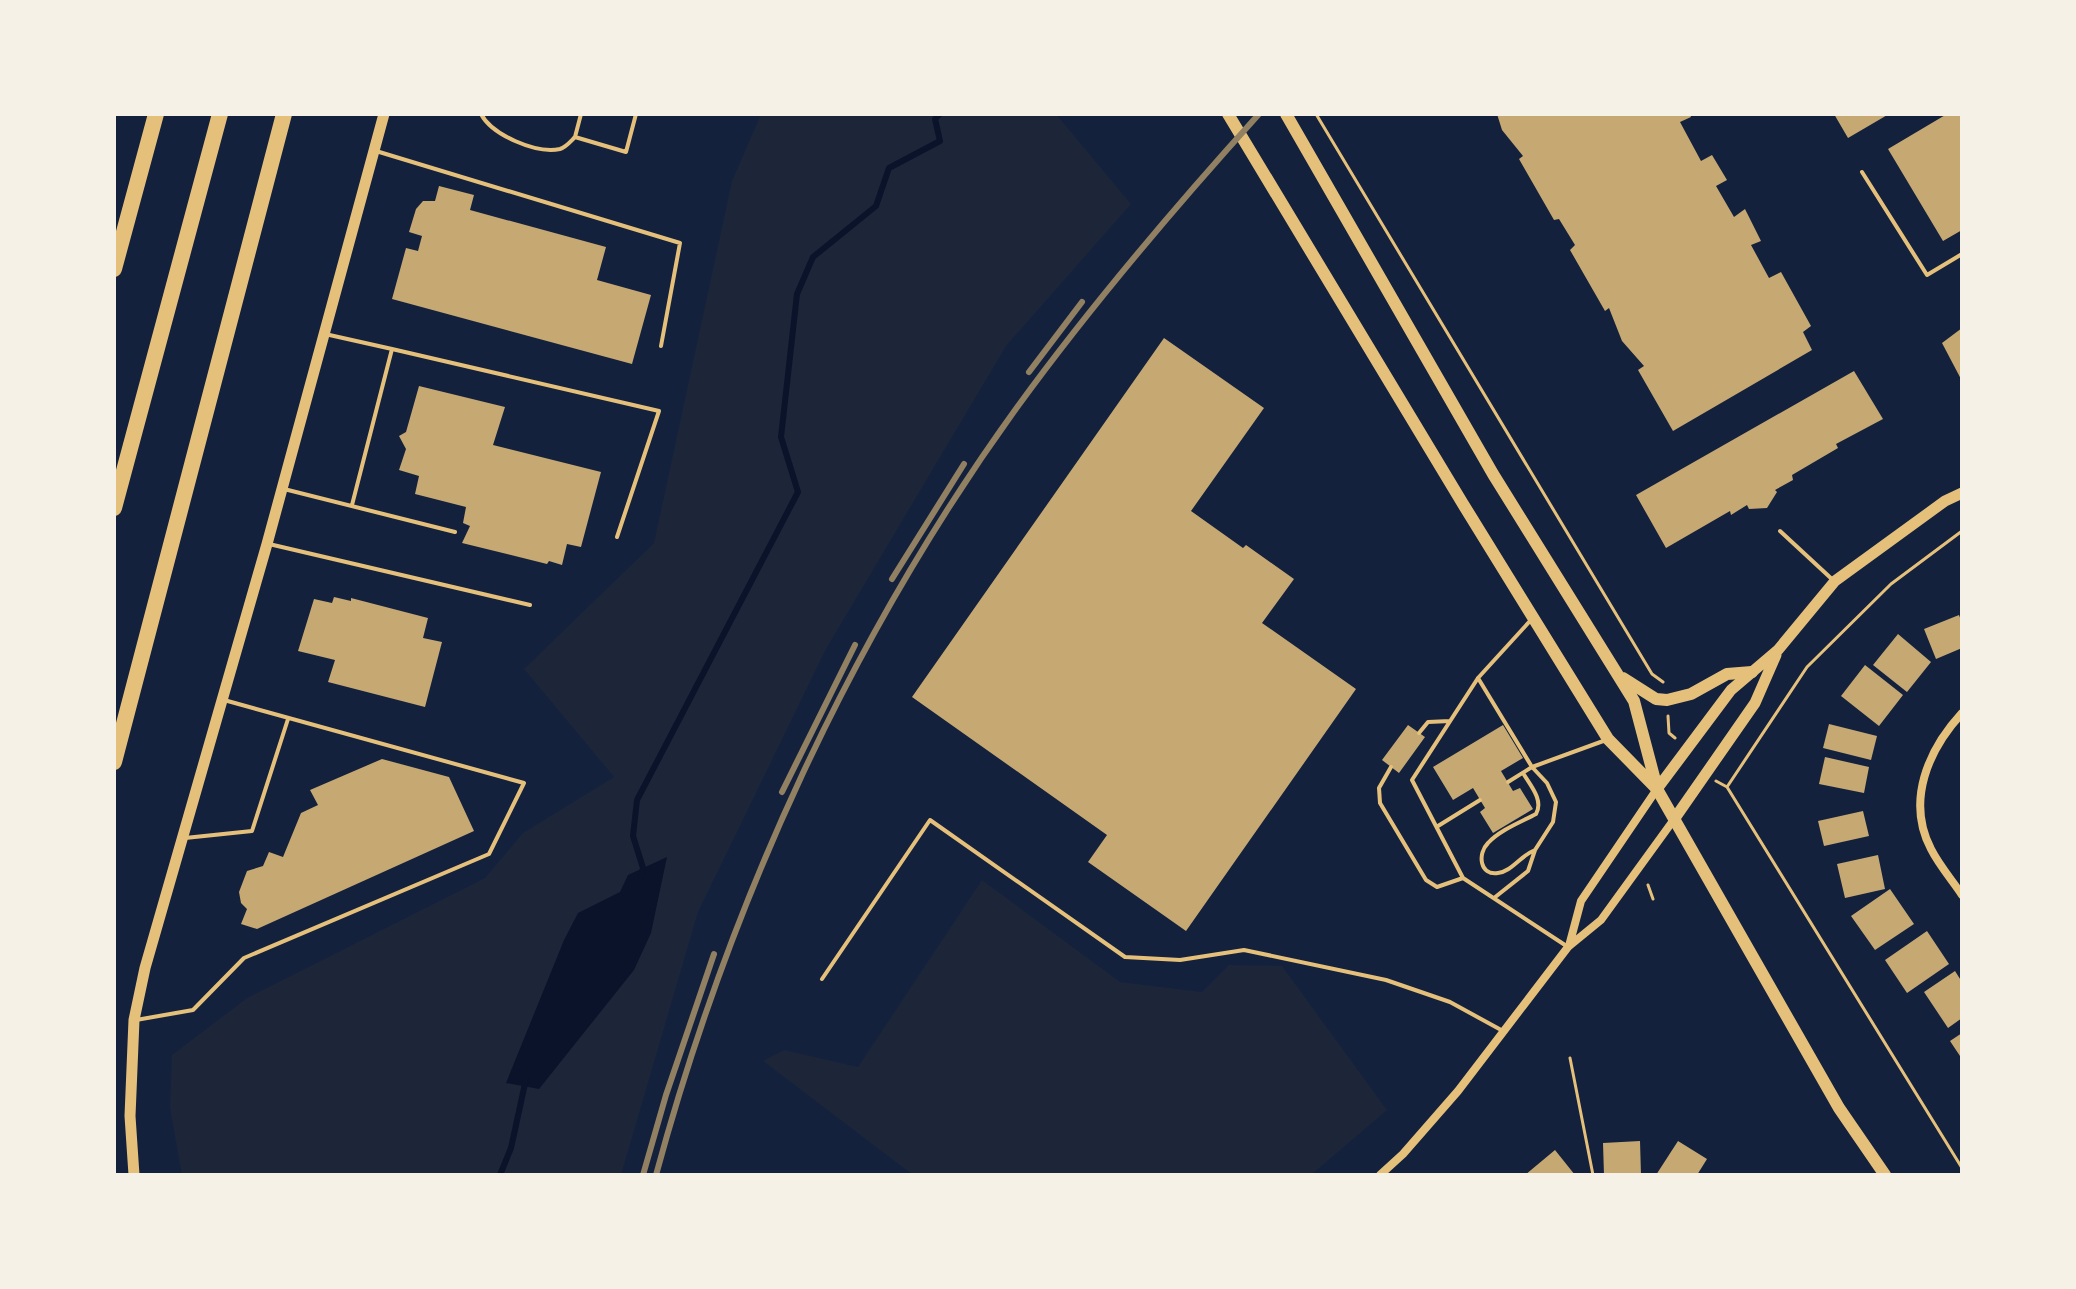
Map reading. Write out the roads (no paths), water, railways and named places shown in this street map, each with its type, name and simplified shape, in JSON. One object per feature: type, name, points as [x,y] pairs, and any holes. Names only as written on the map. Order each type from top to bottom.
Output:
[{"type":"highway","points":[[114,269],[156,114]]},
{"type":"highway","points":[[114,508],[220,114]]},
{"type":"highway","points":[[114,762],[284,114]]},
{"type":"main road","points":[[1228,114],[1608,739],[1657,789],[1675,818],[1839,1108],[1885,1175]]},
{"type":"main road","points":[[1286,114],[1493,474],[1634,701],[1657,789]]},
{"type":"main road","points":[[1620,676],[1656,699],[1667,700],[1691,694],[1727,674],[1752,672]]},
{"type":"street","points":[[134,1175],[130,1116],[134,1020],[145,968],[267,544],[384,114]]},
{"type":"street","points":[[1568,947],[1581,901],[1657,789],[1731,690],[1778,650],[1835,581],[1945,501],[1962,493]]},
{"type":"street","points":[[1380,1175],[1403,1154],[1458,1091],[1568,947],[1601,920],[1755,703],[1778,650]]},
{"type":"street","points":[[1962,713],[1943,734],[1921,781],[1920,820],[1930,848],[1962,895]]},
{"type":"lane","points":[[481,114],[503,136],[547,150],[564,148],[575,137],[581,114]]},
{"type":"lane","points":[[575,137],[626,152],[636,114]]},
{"type":"lane","points":[[373,150],[680,243],[661,346]]},
{"type":"lane","points":[[1862,172],[1927,275],[1962,254]]},
{"type":"lane","points":[[322,334],[659,411],[617,537]]},
{"type":"lane","points":[[352,505],[392,349]]},
{"type":"lane","points":[[282,489],[455,532]]},
{"type":"lane","points":[[1780,531],[1835,581]]},
{"type":"lane","points":[[267,544],[530,605]]},
{"type":"lane","points":[[1534,616],[1478,678],[1412,780],[1463,878],[1568,947]]},
{"type":"lane","points":[[1478,678],[1532,767],[1547,783],[1556,802],[1553,822],[1535,850],[1528,871],[1494,898]]},
{"type":"lane","points":[[134,1020],[193,1010],[244,958],[489,854],[524,783],[222,699]]},
{"type":"lane","points":[[183,838],[252,831],[288,719]]},
{"type":"lane","points":[[1419,733],[1428,722],[1450,721]]},
{"type":"lane","points":[[1508,782],[1532,767],[1608,739]]},
{"type":"lane","points":[[1391,767],[1379,788],[1380,803],[1426,880],[1437,887],[1463,878]]},
{"type":"lane","points":[[1523,773],[1539,801],[1539,808],[1536,814],[1489,841],[1483,849],[1481,864],[1489,872],[1497,874],[1508,870],[1523,855],[1535,850]]},
{"type":"lane","points":[[1438,827],[1480,800]]},
{"type":"lane","points":[[822,979],[930,820],[1125,957],[1180,960],[1244,950],[1386,980],[1450,1002],[1503,1031]]},
{"type":"waterway","points":[[641,876],[643,868],[633,836],[637,800],[798,492],[781,437],[797,294],[813,257],[876,206],[889,168],[940,141],[935,119],[940,114]]},
{"type":"waterway","points":[[500,1175],[511,1148],[526,1079]]},
{"type":"railway","points":[[656,1175],[720,972],[759,872],[802,774],[902,584],[958,494],[1046,368],[1135,257],[1259,114]]},
{"type":"railway","points":[[1029,372],[1082,302]]},
{"type":"railway","points":[[892,579],[964,464]]},
{"type":"railway","points":[[782,792],[855,645]]},
{"type":"railway","points":[[643,1175],[666,1095],[714,954]]}]
